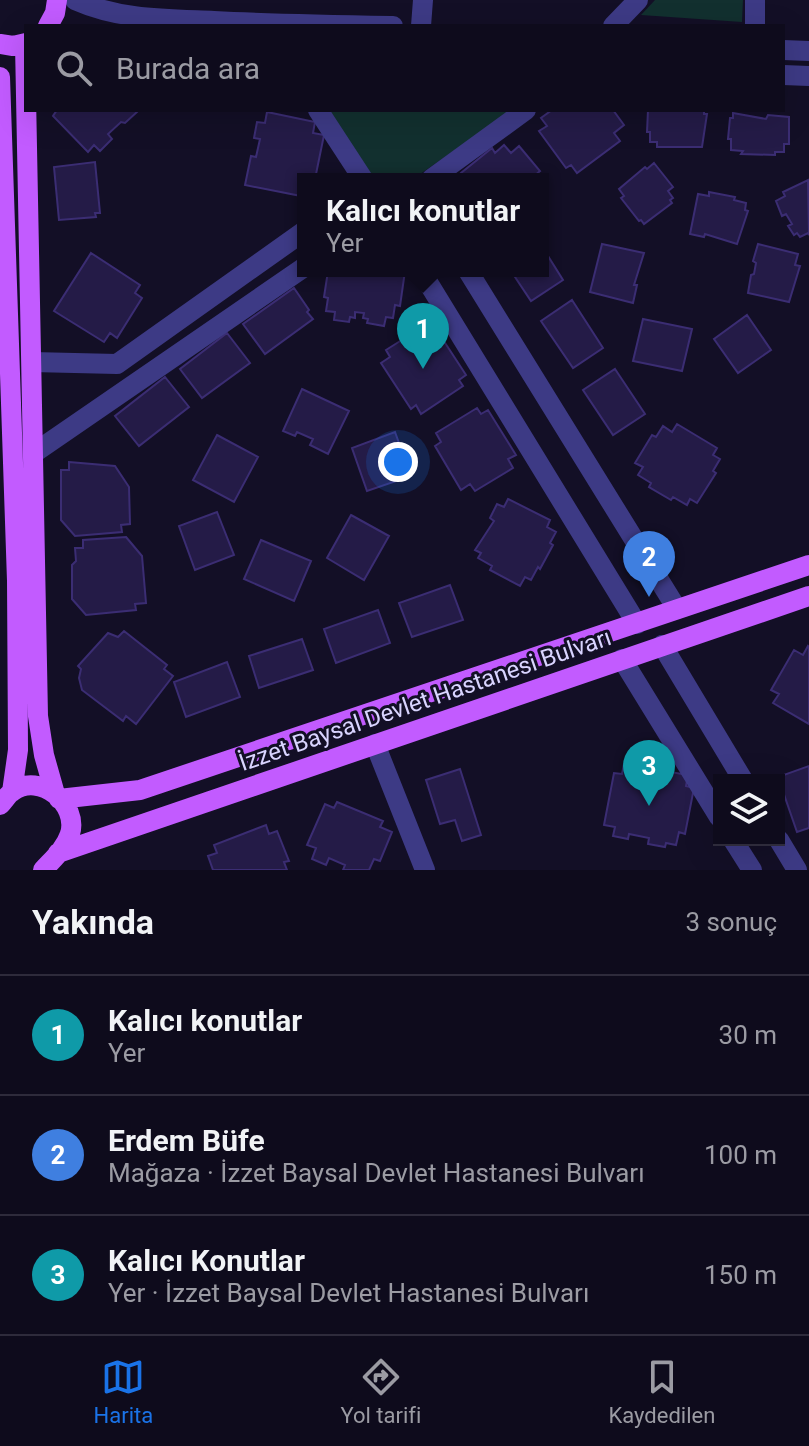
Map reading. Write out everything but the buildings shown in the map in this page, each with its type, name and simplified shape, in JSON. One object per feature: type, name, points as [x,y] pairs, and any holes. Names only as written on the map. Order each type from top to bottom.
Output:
[{"type":"main road","points":[[49,24],[57,0]]},
{"type":"main road","points":[[0,44],[24,43]]},
{"type":"main road","points":[[0,77],[4,425],[6,479],[17,581],[18,750],[6,798]]},
{"type":"main road","points":[[27,112],[38,716],[44,755],[57,796]]},
{"type":"main road","name":"İzzet Baysal Devlet Hastanesi Bulvarı","points":[[57,796],[140,790],[809,565]]},
{"type":"main road","name":"İzzet Baysal Devlet Hastanesi Bulvarı","points":[[48,865],[375,744],[809,596]]},
{"type":"main road","name":"İzzet Baysal Devlet Hastanesi Bulvarı","points":[[6,798],[22,787],[41,786],[57,796],[70,817],[71,831],[65,846],[48,865]]},
{"type":"street","points":[[75,0],[103,11],[148,18],[262,24]]},
{"type":"street","points":[[421,24],[423,0]]},
{"type":"street","points":[[615,24],[638,0]]},
{"type":"street","points":[[755,0],[755,24]]},
{"type":"street","points":[[785,50],[809,51]]},
{"type":"street","points":[[785,75],[809,76]]},
{"type":"street","points":[[319,112],[359,173]]},
{"type":"street","points":[[439,173],[523,112]]},
{"type":"street","points":[[32,362],[117,364],[297,236]]},
{"type":"street","points":[[34,453],[297,272]]},
{"type":"street","points":[[425,277],[637,624]]},
{"type":"street","points":[[472,277],[677,609]]},
{"type":"street","points":[[662,645],[739,774]]},
{"type":"street","points":[[622,659],[713,807]]},
{"type":"street","points":[[375,744],[425,870]]},
{"type":"street","points":[[737,846],[752,870]]},
{"type":"street","points":[[783,846],[797,870]]},
{"type":"green space","points":[[655,0],[743,0],[742,22],[641,15]]},
{"type":"green space","points":[[329,112],[510,112],[422,173],[370,173]]},
{"type":"place","name":"Kalıcı konutlar","points":[[423,369]]},
{"type":"place","name":"Erdem Büfe","points":[[649,597]]},
{"type":"place","name":"Kalıcı Konutlar","points":[[649,806]]}]
